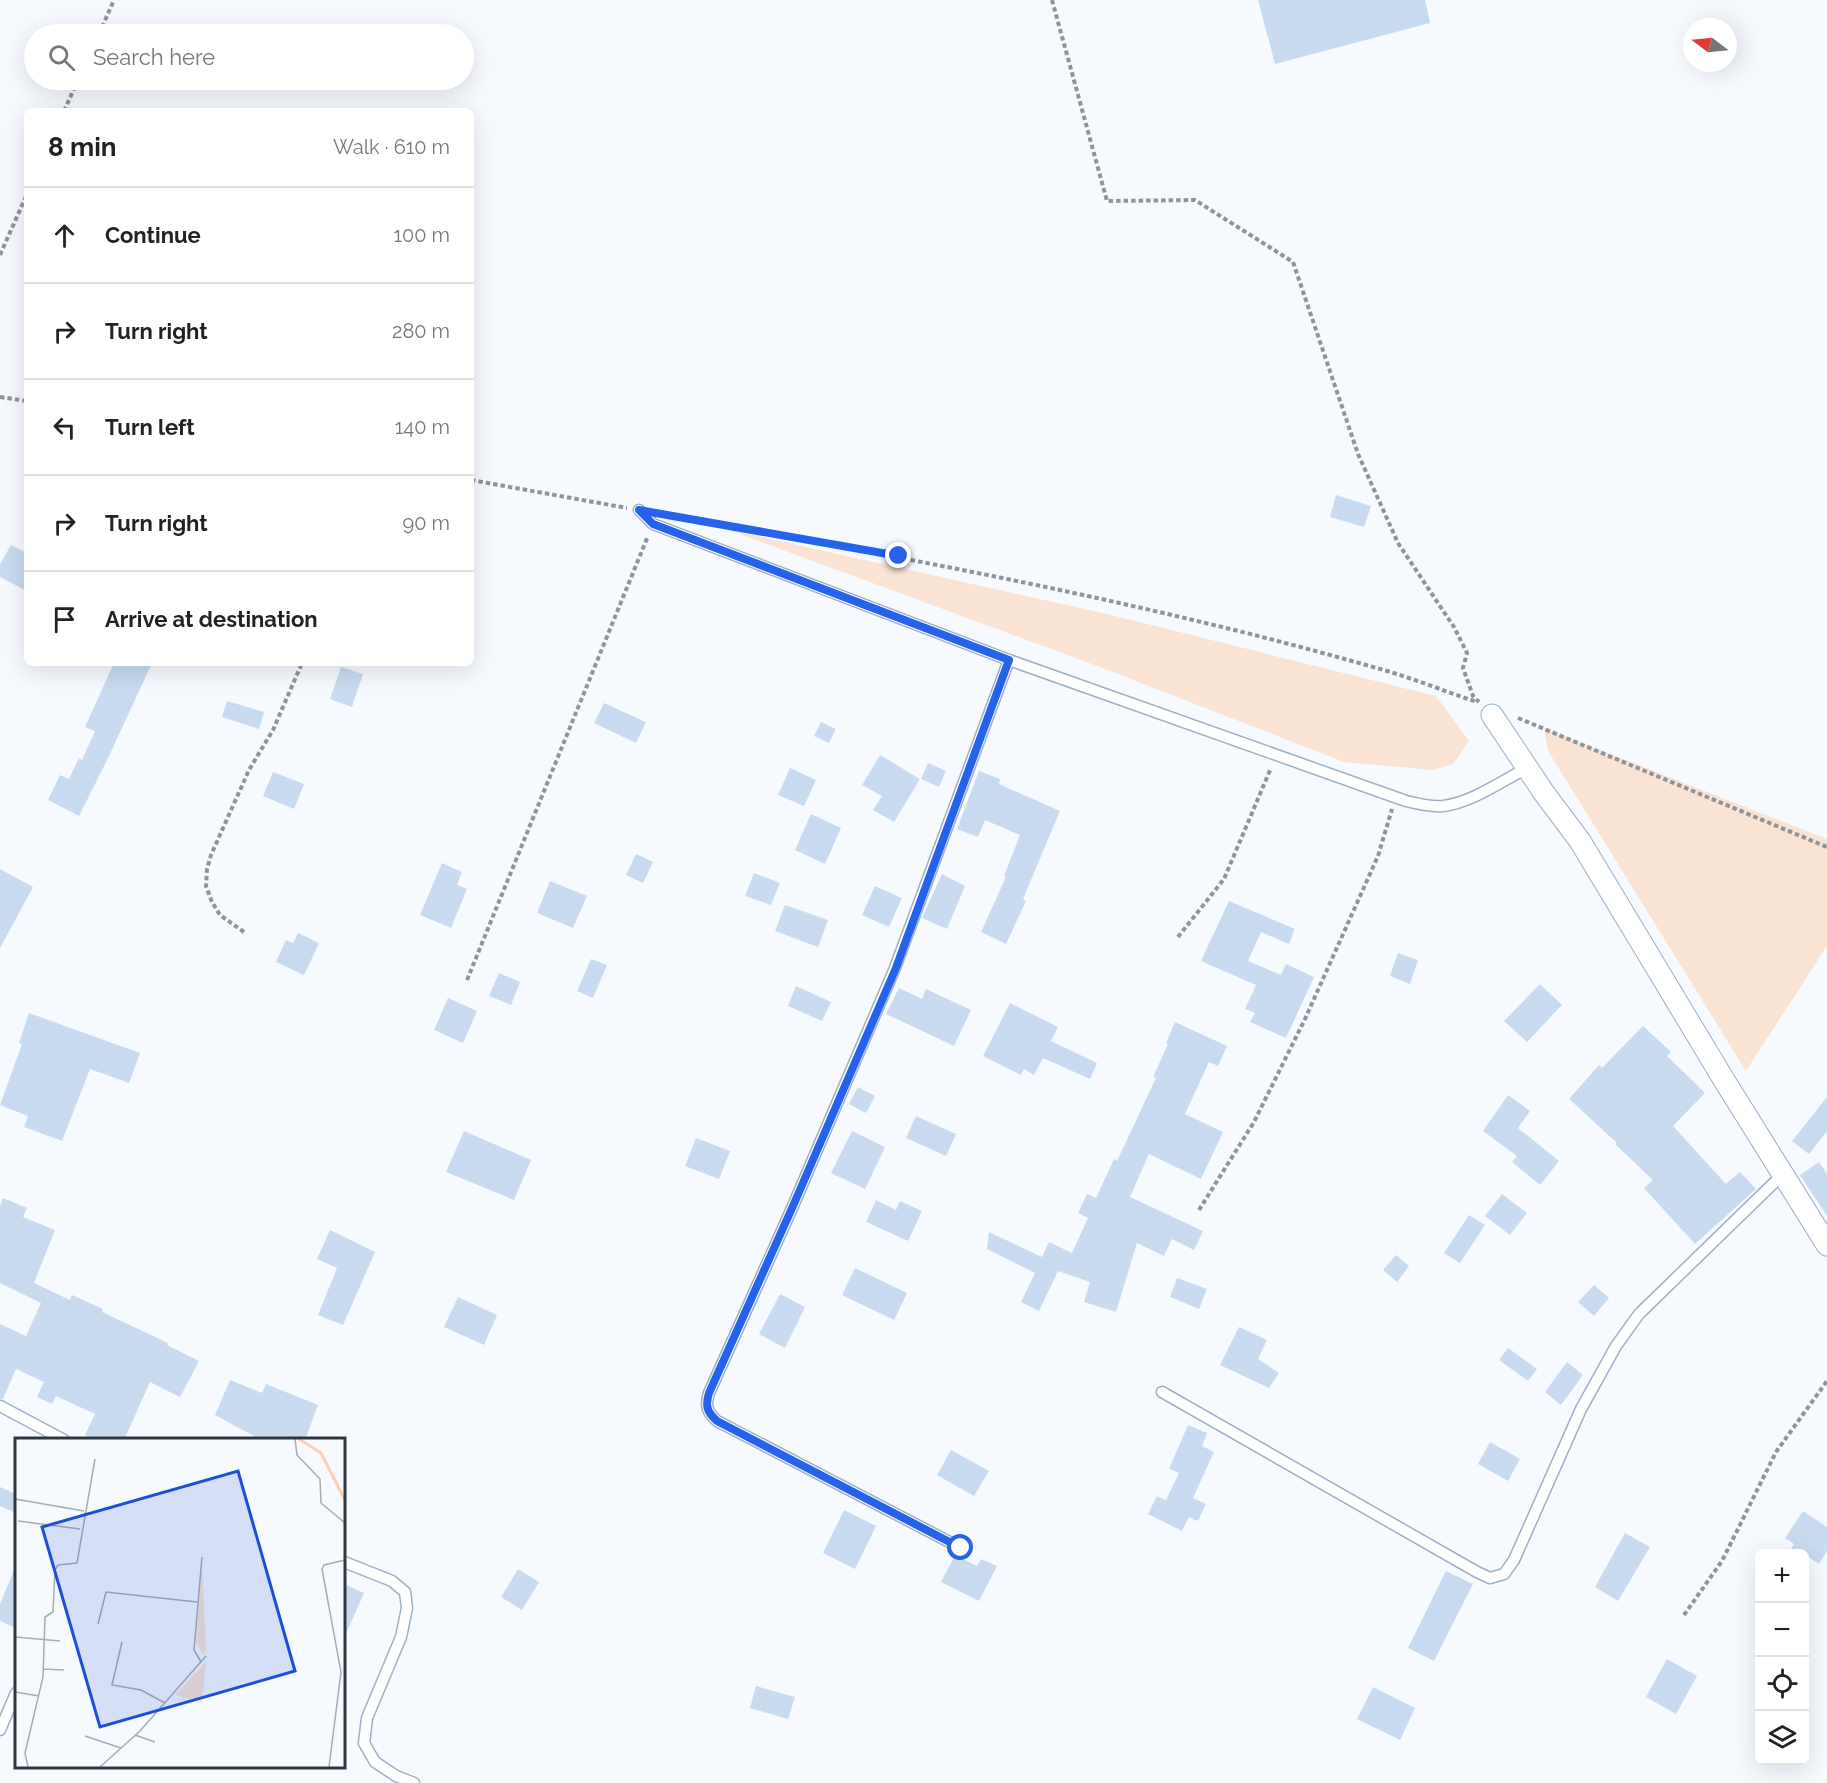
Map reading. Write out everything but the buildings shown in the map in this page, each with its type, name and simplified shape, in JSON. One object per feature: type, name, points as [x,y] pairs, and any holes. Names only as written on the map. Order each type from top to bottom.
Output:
[{"type":"street","points":[[1487,708],[1580,841],[1827,1245]]},
{"type":"lane","points":[[639,510],[653,524],[1009,660],[1421,805],[1442,806],[1462,802],[1527,768]]},
{"type":"lane","points":[[961,1548],[717,1421],[708,1414],[706,1404],[896,968],[1009,660]]},
{"type":"lane","points":[[1162,1392],[1477,1572],[1490,1578],[1504,1574],[1514,1560],[1581,1409],[1622,1338],[1639,1314],[1783,1174]]},
{"type":"lane","points":[[0,1406],[60,1438]]},
{"type":"lane","points":[[345,1562],[392,1581],[405,1592],[407,1608],[401,1637],[367,1718],[364,1743],[375,1762],[396,1776],[414,1783]]},
{"type":"lane","points":[[0,1730],[15,1695]]},
{"type":"path","points":[[103,24],[114,0]]},
{"type":"path","points":[[1052,0],[1107,201],[1195,200],[1293,262],[1358,454],[1398,543],[1454,627],[1467,653],[1463,668],[1473,696],[1487,708]]},
{"type":"path","points":[[65,108],[73,90]]},
{"type":"path","points":[[0,255],[24,201]]},
{"type":"path","points":[[0,397],[24,401]]},
{"type":"path","points":[[474,481],[639,510]]},
{"type":"path","points":[[675,516],[899,556],[1068,591],[1242,633],[1389,672],[1487,708]]},
{"type":"path","points":[[467,980],[653,524]]},
{"type":"path","points":[[244,932],[220,915],[212,902],[206,886],[207,870],[249,770],[273,730],[301,666]]},
{"type":"path","points":[[1515,717],[1827,848]]},
{"type":"path","points":[[1178,937],[1224,879],[1277,754]]},
{"type":"path","points":[[1199,1210],[1254,1122],[1305,1019],[1378,856],[1395,797]]},
{"type":"path","points":[[1684,1615],[1722,1561],[1776,1452],[1827,1382]]},
{"type":"shaded area","points":[[726,529],[1107,614],[1436,696],[1469,741],[1453,764],[1433,770],[1344,762],[1105,669]]},
{"type":"shaded area","points":[[1544,728],[1827,839],[1827,946],[1746,1071],[1548,751]]},
{"type":"route","points":[[899,556],[639,510],[653,524],[1009,660],[896,968],[706,1404],[708,1414],[717,1421],[961,1548]]}]
